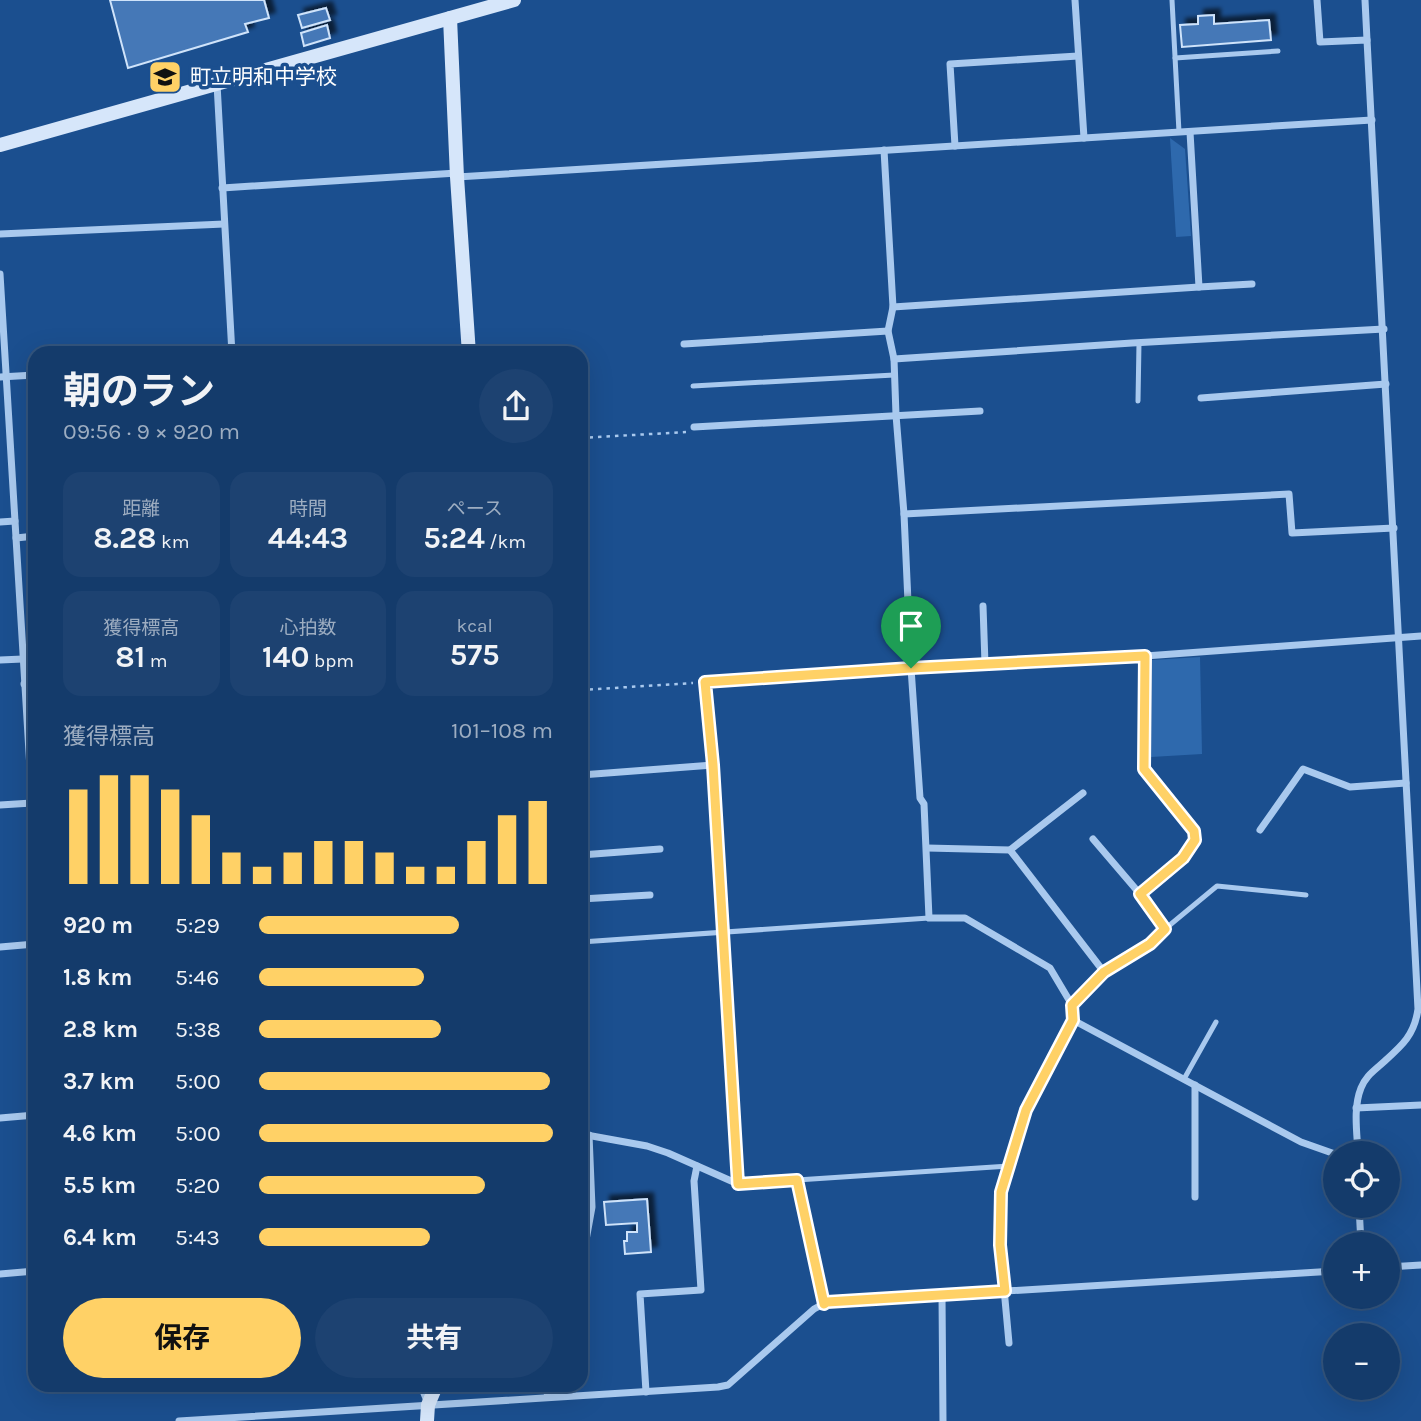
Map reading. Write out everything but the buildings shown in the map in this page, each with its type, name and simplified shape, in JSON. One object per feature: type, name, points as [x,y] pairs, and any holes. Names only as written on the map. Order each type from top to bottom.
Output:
[{"type":"street","points":[[0,145],[514,0]]},
{"type":"street","points":[[1075,0],[1084,138]]},
{"type":"street","points":[[1317,0],[1321,42],[1367,40]]},
{"type":"street","points":[[1357,1141],[1356,1108],[1360,1089],[1365,1079],[1398,1049],[1413,1031],[1418,1009],[1365,0]]},
{"type":"street","points":[[450,18],[468,346]]},
{"type":"street","points":[[955,146],[950,64],[1078,55]]},
{"type":"street","points":[[217,84],[232,346]]},
{"type":"street","points":[[222,188],[1372,120]]},
{"type":"street","points":[[1190,132],[1199,287]]},
{"type":"street","points":[[884,150],[893,307],[888,331],[894,359],[911,668],[920,799],[924,804],[927,848],[929,918],[965,919],[1049,968],[1072,1005],[1073,1020],[1026,1110],[1001,1192],[1000,1245],[1009,1343]]},
{"type":"street","points":[[0,234],[225,223]]},
{"type":"street","points":[[0,274],[4,377],[28,744]]},
{"type":"street","points":[[893,307],[1252,284]]},
{"type":"street","points":[[894,359],[1384,329]]},
{"type":"street","points":[[684,344],[888,331]]},
{"type":"street","points":[[4,377],[28,375]]},
{"type":"street","points":[[1201,398],[1387,384]]},
{"type":"street","points":[[694,427],[980,411]]},
{"type":"street","points":[[904,514],[1289,494],[1292,533],[1394,528]]},
{"type":"street","points":[[0,522],[15,521]]},
{"type":"street","points":[[16,538],[28,537]]},
{"type":"street","points":[[983,606],[985,664]]},
{"type":"street","points":[[911,668],[1145,656],[1421,636]]},
{"type":"street","points":[[1140,894],[1183,858],[1195,840],[1194,831],[1144,769],[1145,656]]},
{"type":"street","points":[[0,660],[23,659]]},
{"type":"street","points":[[705,682],[713,765],[738,1184]]},
{"type":"street","points":[[24,684],[28,684]]},
{"type":"street","points":[[588,774],[713,765]]},
{"type":"street","points":[[1260,830],[1303,769],[1350,787],[1406,783]]},
{"type":"street","points":[[927,848],[1010,850],[1083,793]]},
{"type":"street","points":[[0,805],[28,803]]},
{"type":"street","points":[[1072,1005],[1104,972],[1150,944],[1165,929],[1140,894],[1093,839]]},
{"type":"street","points":[[588,854],[660,849]]},
{"type":"street","points":[[1010,850],[1104,972]]},
{"type":"street","points":[[588,899],[650,895]]},
{"type":"street","points":[[0,947],[28,945]]},
{"type":"street","points":[[1073,1020],[1301,1142],[1323,1150]]},
{"type":"street","points":[[1195,1085],[1195,1196]]},
{"type":"street","points":[[1356,1108],[1421,1105]]},
{"type":"street","points":[[0,1118],[28,1116]]},
{"type":"street","points":[[588,1136],[647,1146],[738,1184],[797,1180],[824,1304]]},
{"type":"street","points":[[588,1162],[593,1207],[588,1231]]},
{"type":"street","points":[[646,1392],[640,1294],[701,1290],[694,1181],[697,1166]]},
{"type":"street","points":[[1400,1266],[1421,1265]]},
{"type":"street","points":[[179,1421],[728,1385],[814,1309],[827,1302],[1323,1272]]},
{"type":"street","points":[[0,1275],[28,1273]]},
{"type":"street","points":[[942,1295],[943,1421]]},
{"type":"street","points":[[423,1392],[428,1405]]},
{"type":"street","points":[[427,1421],[428,1405],[433,1392]]},
{"type":"street","points":[[547,1397],[548,1392]]},
{"type":"lane","points":[[1172,0],[1179,132]]},
{"type":"lane","points":[[1175,58],[1278,51]]},
{"type":"lane","points":[[1138,401],[1139,343]]},
{"type":"lane","points":[[693,386],[894,375]]},
{"type":"lane","points":[[1165,929],[1217,886],[1306,895]]},
{"type":"lane","points":[[588,942],[929,918]]},
{"type":"lane","points":[[1184,1079],[1216,1022]]},
{"type":"lane","points":[[797,1180],[1009,1167]]},
{"type":"path","points":[[588,438],[687,432],[694,427]]},
{"type":"path","points":[[588,690],[911,668]]},
{"type":"shaded area","points":[[1170,138],[1185,149],[1191,236],[1176,237]]},
{"type":"shaded area","points":[[1200,657],[1202,754],[1151,757],[1152,660]]},
{"type":"place","name":"町立明和中学校","points":[[165,77]]},
{"type":"route","points":[[1145,656],[1144,769],[1194,831],[1195,840],[1183,858],[1140,894],[1165,929],[1150,944],[1104,972],[1072,1005],[1073,1020],[1026,1110],[1001,1192],[1000,1245],[1005,1291],[824,1304],[797,1180],[738,1184],[713,765],[705,682],[911,668],[1145,656]]}]
